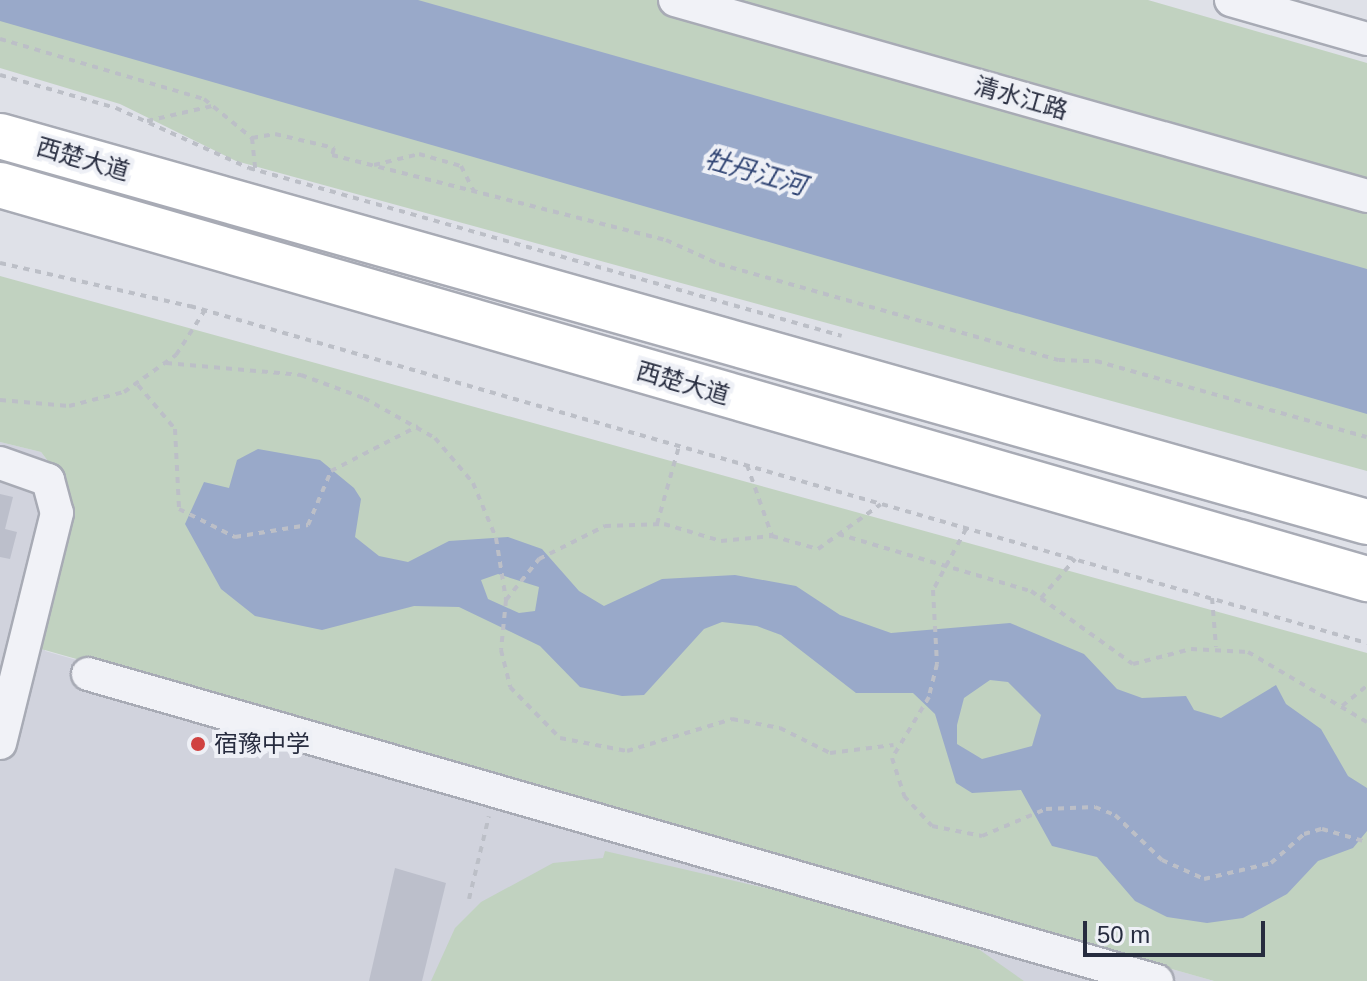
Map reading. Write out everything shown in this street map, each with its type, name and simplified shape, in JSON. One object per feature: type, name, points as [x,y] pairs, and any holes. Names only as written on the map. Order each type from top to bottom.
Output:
[{"type":"highway","name":"西楚大道","points":[[0,136],[1367,522]]},
{"type":"highway","name":"西楚大道","points":[[0,185],[1367,579]]},
{"type":"street","name":"清水江路","points":[[675,0],[1367,196]]},
{"type":"street","points":[[1231,0],[1330,14],[1367,39]]},
{"type":"street","points":[[0,463],[48,480],[57,513],[0,743]]},
{"type":"street","points":[[88,674],[1157,981]]},
{"type":"path","points":[[0,39],[215,105],[252,138],[255,169]]},
{"type":"path","points":[[0,75],[145,121],[255,169],[850,338]]},
{"type":"path","points":[[145,121],[215,105]]},
{"type":"path","points":[[252,138],[275,134],[373,166],[666,240],[719,264],[1045,356],[1096,361],[1367,437]]},
{"type":"path","points":[[373,166],[419,154],[461,166],[474,191]]},
{"type":"path","points":[[0,263],[205,310],[1367,643]]},
{"type":"path","points":[[0,400],[69,406],[138,385],[166,363],[205,310]]},
{"type":"path","points":[[166,363],[301,375],[418,426],[473,483],[496,538],[506,600],[501,630],[503,666],[521,705],[582,747],[650,747],[732,719],[780,728],[830,753],[894,745]]},
{"type":"path","points":[[138,385],[175,429],[179,509],[235,537],[308,525],[331,471],[418,426]]},
{"type":"path","points":[[657,524],[679,446]]},
{"type":"path","points":[[747,465],[772,536]]},
{"type":"path","points":[[506,600],[554,549],[605,526],[657,524],[721,541],[772,536],[818,549],[881,504]]},
{"type":"path","points":[[966,528],[945,564],[931,617],[937,664],[922,710],[894,745],[894,777],[932,826],[982,836],[1033,815],[1095,807],[1115,815],[1162,860],[1204,879],[1271,863],[1304,834],[1322,829],[1367,842]]},
{"type":"path","points":[[838,534],[945,564],[1041,598],[1133,664],[1216,647],[1272,661],[1367,722]]},
{"type":"path","points":[[1041,598],[1075,559]]},
{"type":"path","points":[[1212,598],[1216,647]]},
{"type":"path","points":[[1342,706],[1367,686]]},
{"type":"path","points":[[469,899],[495,792]]},
{"type":"shaded area","name":"宿豫中学","points":[[0,442],[41,452],[61,478],[45,651],[1214,981],[0,981]]},
{"type":"green space","points":[[0,0],[1148,0],[1367,63],[1367,471],[236,161],[120,104],[0,68]]},
{"type":"green space","points":[[0,276],[1367,653],[1367,981],[1214,981],[27,645],[61,478],[41,452],[0,442]]},
{"type":"green space","points":[[605,851],[969,935],[967,941],[1024,981],[431,981],[455,928],[481,902],[553,863],[603,858]]},
{"type":"water","name":"牡丹江河","points":[[0,0],[418,0],[1367,269],[1367,414],[0,21]]},
{"type":"water","points":[[258,449],[320,460],[354,488],[361,499],[355,537],[379,556],[408,562],[449,541],[508,537],[542,549],[579,591],[604,606],[662,579],[735,575],[796,586],[840,615],[891,633],[1010,623],[1084,654],[1117,689],[1142,698],[1186,696],[1194,710],[1221,718],[1276,685],[1286,704],[1321,729],[1348,776],[1367,788],[1367,831],[1353,848],[1318,861],[1287,894],[1243,918],[1207,923],[1167,917],[1135,901],[1097,857],[1052,846],[1021,790],[972,793],[956,783],[935,714],[913,693],[856,693],[781,635],[757,626],[722,622],[704,629],[644,695],[622,696],[580,687],[540,646],[459,607],[414,606],[322,630],[255,616],[221,589],[185,524],[204,482],[229,488],[237,460]],"holes":[[[498,574],[539,587],[535,611],[519,613],[488,599],[481,580]],[[990,680],[1008,682],[1041,715],[1032,746],[982,759],[957,744],[957,725],[964,698]]]},
{"type":"building","points":[[0,494],[13,497],[5,529],[17,532],[10,559],[0,557]]},
{"type":"building","points":[[395,868],[446,883],[422,981],[369,981]]},
{"type":"place","name":"宿豫中学","points":[[198,744]]}]
